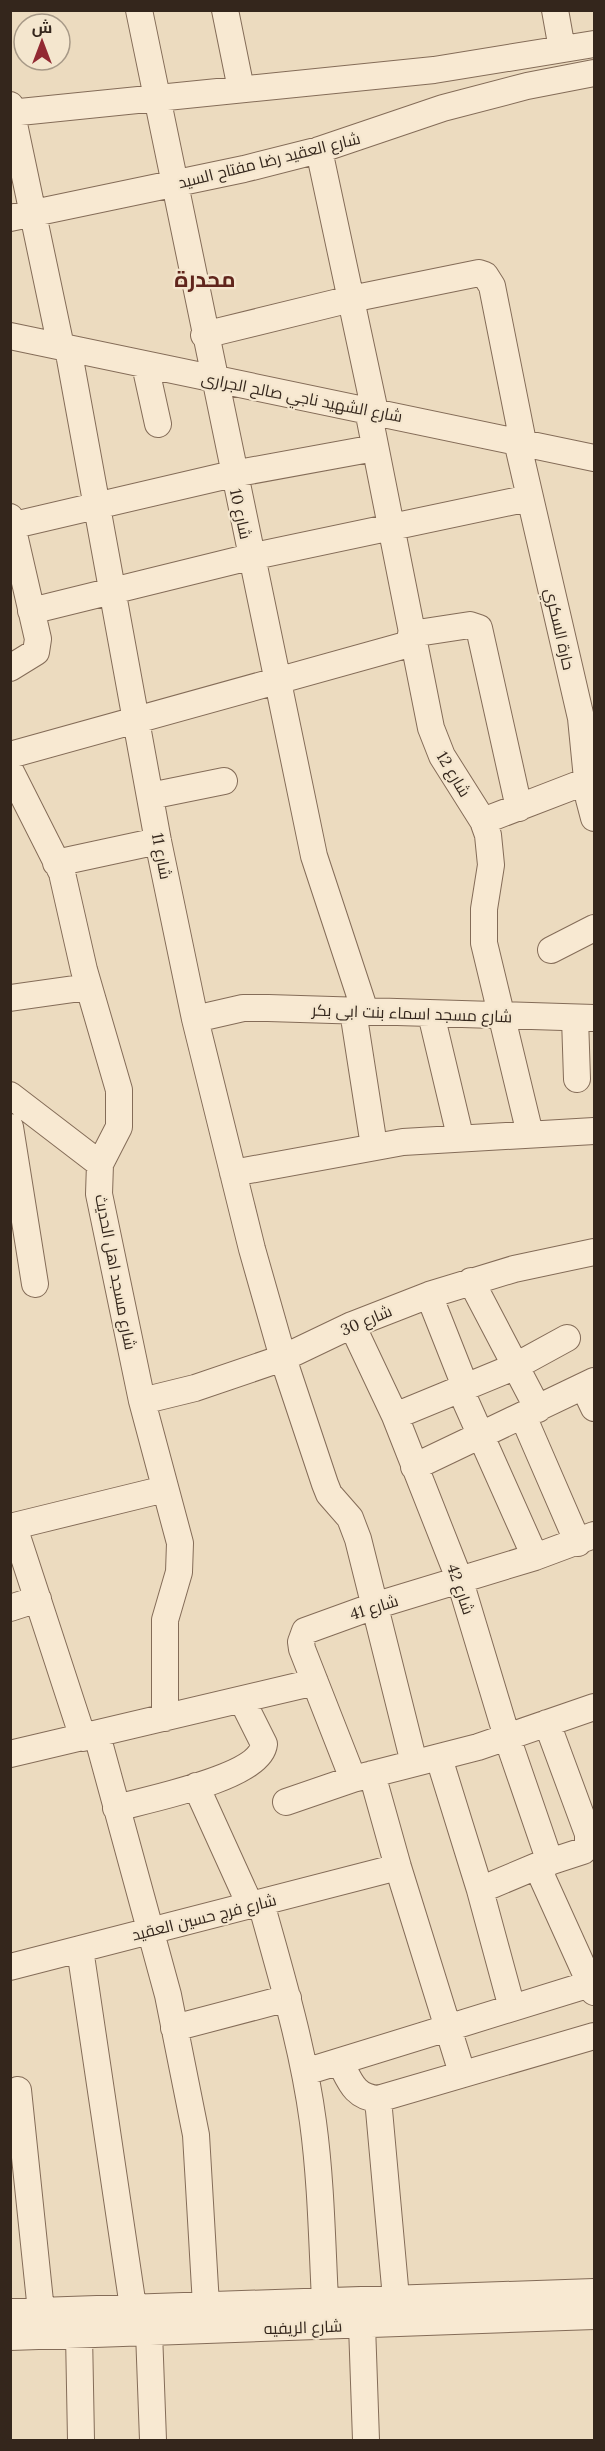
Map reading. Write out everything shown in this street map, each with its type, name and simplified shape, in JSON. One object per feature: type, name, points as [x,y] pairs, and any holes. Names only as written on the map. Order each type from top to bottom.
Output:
[{"type":"street","name":"شارع 10","points":[[139,10],[213,379],[314,856],[359,1011],[374,1146]]},
{"type":"street","points":[[225,10],[242,89]]},
{"type":"street","points":[[555,10],[562,49]]},
{"type":"street","points":[[11,110],[434,70],[594,44]]},
{"type":"street","points":[[434,70],[443,108]]},
{"type":"street","name":"شارع العقيد رضا مفتاح السيد","points":[[22,215],[174,184],[319,150],[443,108],[527,86],[594,73]]},
{"type":"street","name":"شارع 11","points":[[11,110],[22,215],[65,348],[97,506],[158,841],[195,1019],[233,1173],[283,1358],[329,1494],[350,1518],[355,1528],[414,1763]]},
{"type":"street","name":"شارع 12","points":[[319,150],[351,299],[389,527],[435,742],[483,821],[491,850],[484,909],[484,943],[530,1134]]},
{"type":"street","name":"حارة السكري","points":[[351,299],[471,274],[485,275],[492,286],[529,498],[588,717],[587,781],[594,818]]},
{"type":"street","points":[[204,335],[351,299]]},
{"type":"street","name":"شارع الشهيد ناجي صالح الجرارى","points":[[10,336],[594,458]]},
{"type":"street","points":[[145,365],[158,424]]},
{"type":"street","points":[[10,668],[36,652],[38,639],[11,523],[97,506],[233,474],[375,448]]},
{"type":"street","points":[[31,611],[250,557],[529,498]]},
{"type":"street","points":[[10,755],[277,681],[412,638],[470,625],[478,628],[519,807]]},
{"type":"street","name":"شارع مسجد اهل الحديث","points":[[12,780],[66,885],[88,987],[119,1090],[121,1110],[119,1127],[100,1164],[99,1194],[142,1401],[178,1530],[181,1558],[165,1620],[165,1718]]},
{"type":"street","points":[[150,796],[224,781]]},
{"type":"street","points":[[483,821],[587,781]]},
{"type":"street","points":[[56,863],[158,841]]},
{"type":"street","points":[[551,950],[594,928]]},
{"type":"street","points":[[10,998],[88,987]]},
{"type":"street","name":"شارع مسجد اسماء بنت ابى بكر","points":[[195,1019],[243,1008],[585,1018]]},
{"type":"street","points":[[430,1014],[460,1136]]},
{"type":"street","points":[[577,1079],[585,1018]]},
{"type":"street","points":[[10,1095],[100,1164]]},
{"type":"street","points":[[10,1127],[35,1284]]},
{"type":"street","points":[[233,1173],[374,1146],[460,1136],[594,1131]]},
{"type":"street","name":"شارع 30","points":[[142,1401],[195,1388],[283,1358],[352,1325],[429,1294],[471,1281],[594,1252]]},
{"type":"street","points":[[471,1281],[514,1367],[586,1539]]},
{"type":"street","points":[[429,1294],[465,1400],[535,1557]]},
{"type":"street","name":"شارع 42","points":[[352,1325],[395,1416],[460,1581],[543,1864],[592,1988]]},
{"type":"street","points":[[395,1416],[514,1367],[567,1338]]},
{"type":"street","points":[[414,1467],[531,1412],[591,1392]]},
{"type":"street","points":[[165,1489],[12,1527],[116,1808],[150,1931],[174,2028],[200,2166],[206,2305]]},
{"type":"street","name":"شارع 41","points":[[462,2073],[398,1867],[363,1776],[315,1682],[301,1642],[305,1631],[374,1606],[460,1581],[586,1539]]},
{"type":"street","points":[[10,1608],[38,1599]]},
{"type":"street","points":[[10,1754],[315,1682]]},
{"type":"street","points":[[116,1808],[196,1786],[229,1775],[247,1765],[263,1750],[262,1739],[242,1700]]},
{"type":"street","points":[[286,1802],[363,1776],[439,1758],[593,1710]]},
{"type":"street","points":[[480,1890],[543,1864],[583,1851],[588,1846],[590,1839],[548,1723]]},
{"type":"street","points":[[439,1758],[480,1890],[512,2008]]},
{"type":"street","points":[[196,1786],[255,1904],[288,1998],[305,2072],[319,2178],[325,2300]]},
{"type":"street","name":"شارع فرج حسين العقيد","points":[[10,1967],[398,1867]]},
{"type":"street","points":[[80,1949],[133,2307]]},
{"type":"street","points":[[305,2072],[512,2008],[592,1988]]},
{"type":"street","points":[[174,2028],[288,1998]]},
{"type":"street","points":[[340,2062],[355,2091],[361,2096],[378,2099],[594,2036]]},
{"type":"street","points":[[18,2090],[41,2311]]},
{"type":"street","points":[[378,2099],[396,2298]]},
{"type":"street","name":"شارع الريفيه","points":[[10,2312],[594,2292]]},
{"type":"street","name":"شارع الريفيه","points":[[10,2337],[594,2316]]},
{"type":"street","points":[[362,2325],[366,2440]]},
{"type":"street","points":[[149,2332],[153,2440]]},
{"type":"street","points":[[79,2334],[81,2440]]},
{"type":"district","name":"محدرة","points":[[205,279]]}]
